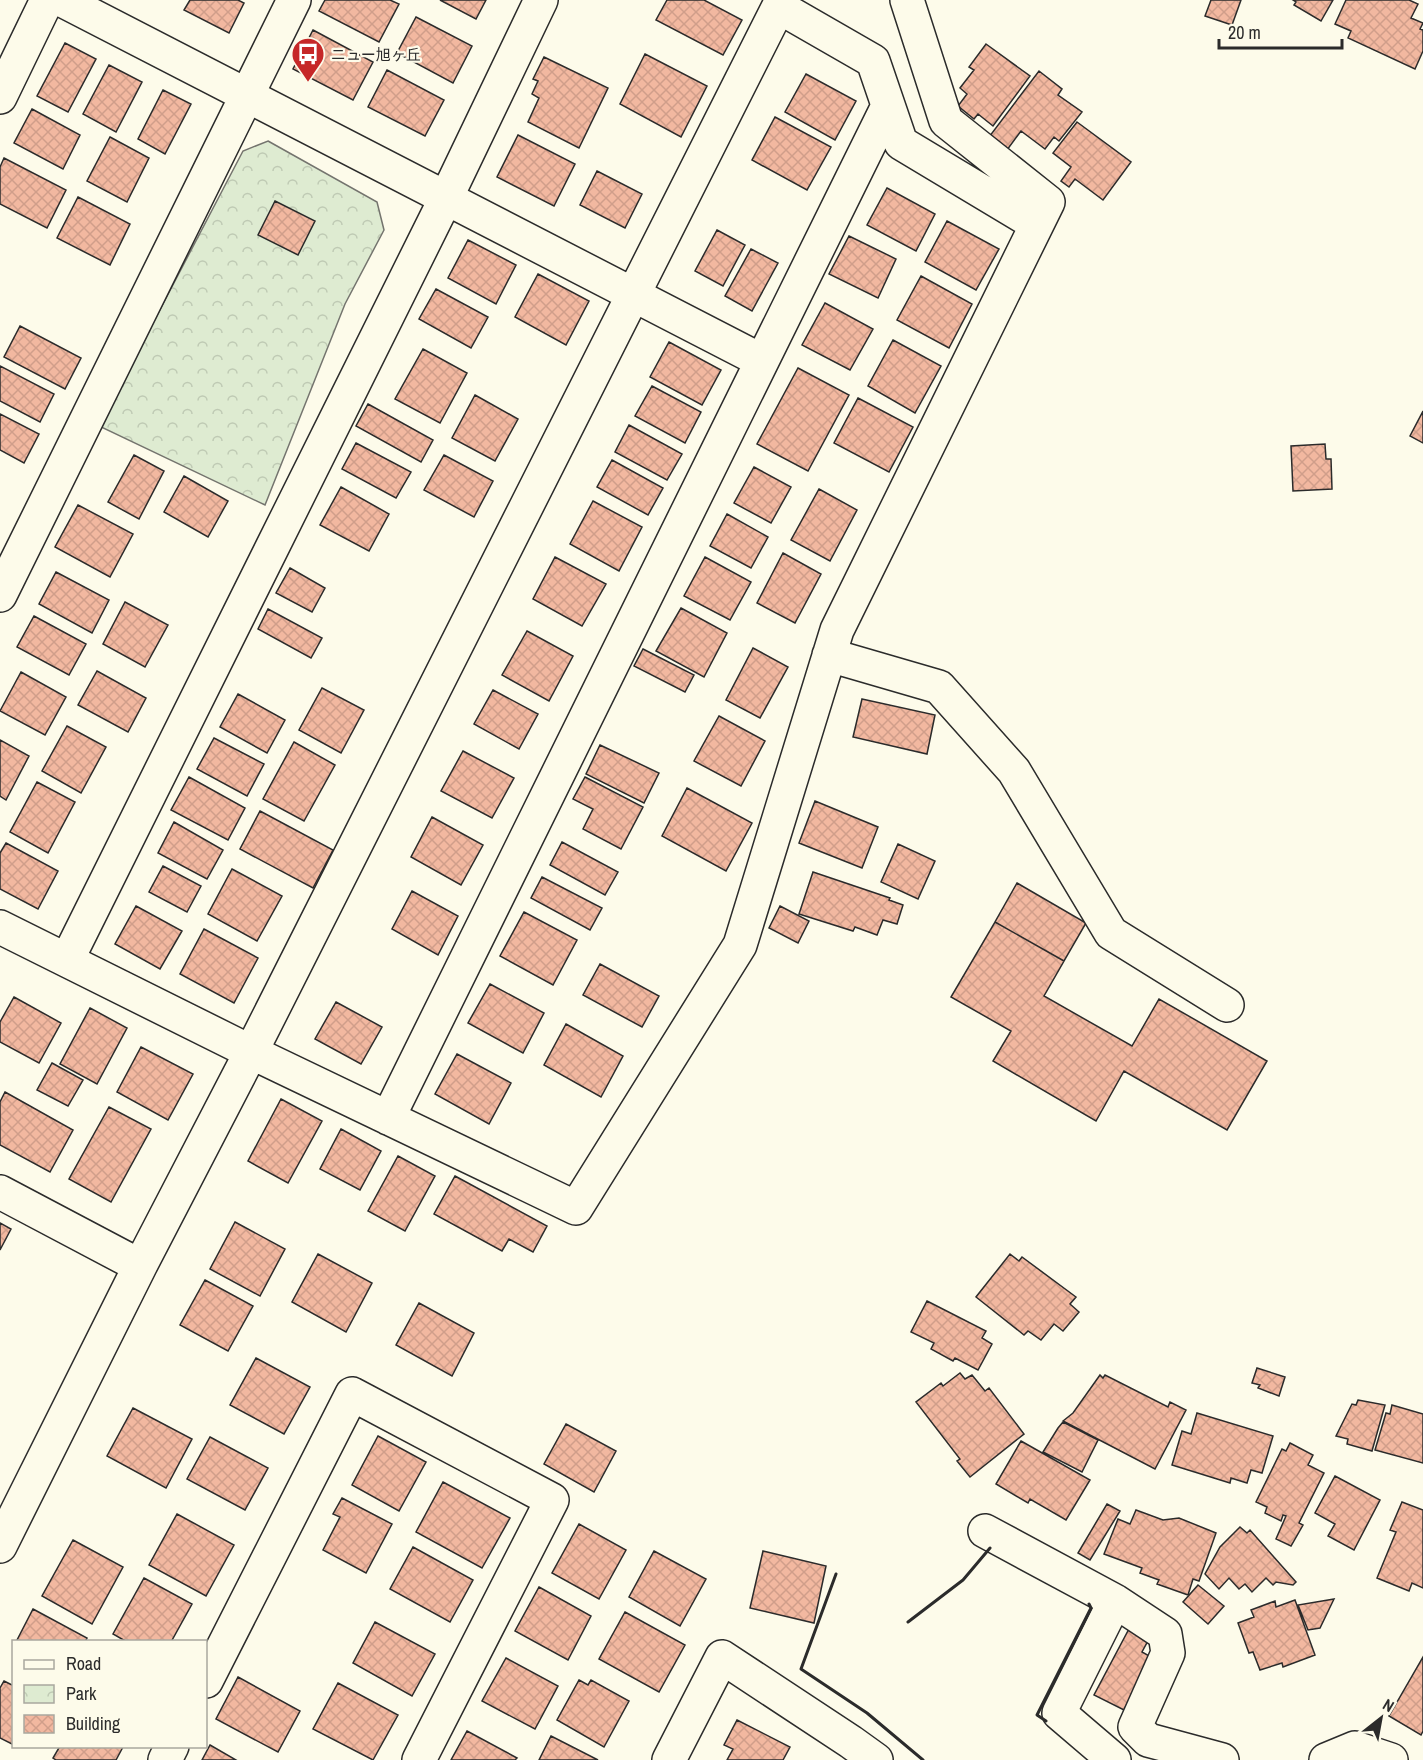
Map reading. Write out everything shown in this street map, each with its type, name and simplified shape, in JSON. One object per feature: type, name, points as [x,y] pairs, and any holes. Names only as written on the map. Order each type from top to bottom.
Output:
[{"type":"street","points":[[0,97],[47,0]]},
{"type":"street","points":[[62,0],[762,361]]},
{"type":"street","points":[[0,596],[294,0]]},
{"type":"street","points":[[67,960],[446,198],[541,0]]},
{"type":"street","points":[[0,927],[251,1052],[576,1208],[740,945],[837,630],[1048,202],[946,121],[907,0]]},
{"type":"street","points":[[0,1546],[780,4],[873,61],[901,143],[1036,224]]},
{"type":"street","points":[[388,1118],[888,105]]},
{"type":"street","points":[[829,655],[939,687],[1014,771],[1111,933],[1227,1005]]},
{"type":"street","points":[[0,1192],[140,1266]]},
{"type":"street","points":[[207,1679],[352,1395],[552,1500],[419,1760]]},
{"type":"street","points":[[985,1531],[1115,1601],[1165,1634],[1168,1653],[1135,1727],[1148,1740],[1222,1760]]},
{"type":"street","points":[[1114,1760],[1059,1713],[1115,1601]]},
{"type":"street","points":[[669,1760],[722,1657],[856,1754]]},
{"type":"street","points":[[1326,1760],[1355,1748],[1391,1760]]},
{"type":"green space","points":[[268,141],[377,202],[384,230],[345,304],[265,505],[99,426],[243,151]]},
{"type":"building","points":[[190,0],[238,0],[244,3],[229,33],[184,10]]},
{"type":"building","points":[[325,0],[390,0],[399,4],[379,42],[319,11]]},
{"type":"building","points":[[440,0],[486,0],[476,19]]},
{"type":"building","points":[[667,0],[704,0],[742,20],[723,55],[656,20]]},
{"type":"building","points":[[1211,0],[1241,0],[1232,25],[1205,16]]},
{"type":"building","points":[[1293,0],[1333,0],[1321,21],[1294,5],[1296,2]]},
{"type":"building","points":[[1346,0],[1409,0],[1418,4],[1411,18],[1423,23],[1420,29],[1423,30],[1423,51],[1415,69],[1348,38],[1351,31],[1335,24]]},
{"type":"building","points":[[416,17],[472,46],[453,83],[397,53]]},
{"type":"building","points":[[313,30],[373,62],[353,100],[293,69]]},
{"type":"building","points":[[65,43],[96,59],[68,112],[37,96]]},
{"type":"building","points":[[986,44],[1030,76],[993,126],[978,114],[974,119],[958,106],[967,94],[960,88],[974,70],[969,67]]},
{"type":"building","points":[[645,54],[707,86],[681,137],[620,104]]},
{"type":"building","points":[[544,57],[608,88],[579,148],[528,122],[539,98],[532,94],[538,81],[533,79]]},
{"type":"building","points":[[109,65],[142,82],[116,132],[83,114]]},
{"type":"building","points":[[387,70],[444,100],[425,136],[368,107]]},
{"type":"building","points":[[1039,71],[1062,89],[1058,95],[1082,112],[1059,141],[1054,137],[1045,149],[1021,131],[1007,150],[989,137]]},
{"type":"building","points":[[806,74],[856,101],[835,140],[785,112]]},
{"type":"building","points":[[163,90],[191,104],[165,154],[138,139]]},
{"type":"building","points":[[32,109],[80,135],[63,169],[14,143]]},
{"type":"building","points":[[775,117],[831,147],[807,190],[752,160]]},
{"type":"building","points":[[1077,122],[1131,162],[1103,200],[1075,179],[1069,187],[1061,181],[1071,167],[1053,153]]},
{"type":"building","points":[[518,135],[575,164],[554,206],[497,177]]},
{"type":"building","points":[[110,137],[149,158],[127,202],[87,181]]},
{"type":"building","points":[[4,158],[66,190],[47,228],[0,204],[0,167]]},
{"type":"building","points":[[597,171],[642,194],[625,228],[580,205]]},
{"type":"building","points":[[887,188],[935,214],[916,251],[867,225]]},
{"type":"building","points":[[78,197],[130,224],[110,265],[57,238]]},
{"type":"building","points":[[275,201],[315,221],[298,255],[258,235]]},
{"type":"building","points":[[947,221],[999,249],[976,290],[925,262]]},
{"type":"building","points":[[717,230],[745,245],[723,286],[695,271]]},
{"type":"building","points":[[849,236],[896,259],[878,298],[829,274]]},
{"type":"building","points":[[468,240],[516,265],[496,304],[448,278]]},
{"type":"building","points":[[751,249],[778,263],[752,311],[725,296]]},
{"type":"building","points":[[538,274],[589,301],[566,345],[515,317]]},
{"type":"building","points":[[921,276],[972,304],[949,348],[897,320]]},
{"type":"building","points":[[436,289],[488,317],[471,348],[419,319]]},
{"type":"building","points":[[825,303],[873,329],[850,370],[802,345]]},
{"type":"building","points":[[20,326],[81,358],[65,389],[4,357]]},
{"type":"building","points":[[893,340],[941,366],[915,413],[868,386]]},
{"type":"building","points":[[669,342],[721,370],[702,405],[650,377]]},
{"type":"building","points":[[423,349],[467,373],[440,423],[395,399]]},
{"type":"building","points":[[0,366],[54,394],[40,422],[0,401]]},
{"type":"building","points":[[798,368],[849,395],[808,471],[757,444]]},
{"type":"building","points":[[652,386],[701,412],[685,443],[635,416]]},
{"type":"building","points":[[475,395],[518,419],[495,461],[452,438]]},
{"type":"building","points":[[858,398],[913,427],[889,472],[834,443]]},
{"type":"building","points":[[368,404],[433,440],[421,462],[356,426]]},
{"type":"building","points":[[1423,411],[1423,443],[1410,436]]},
{"type":"building","points":[[0,414],[39,434],[24,463],[0,450]]},
{"type":"building","points":[[629,425],[682,454],[667,480],[615,452]]},
{"type":"building","points":[[356,443],[411,472],[396,498],[342,469]]},
{"type":"building","points":[[1325,444],[1326,459],[1331,459],[1332,489],[1293,491],[1291,446]]},
{"type":"building","points":[[134,455],[164,471],[139,519],[108,502]]},
{"type":"building","points":[[444,455],[493,481],[474,517],[424,490]]},
{"type":"building","points":[[612,460],[663,488],[648,515],[597,487]]},
{"type":"building","points":[[754,467],[791,487],[771,523],[734,503]]},
{"type":"building","points":[[184,476],[228,501],[208,537],[164,512]]},
{"type":"building","points":[[341,487],[389,514],[369,551],[320,525]]},
{"type":"building","points":[[819,489],[857,510],[830,561],[791,540]]},
{"type":"building","points":[[593,501],[642,527],[619,571],[570,544]]},
{"type":"building","points":[[78,505],[133,534],[110,577],[55,547]]},
{"type":"building","points":[[727,514],[768,537],[751,568],[710,546]]},
{"type":"building","points":[[783,553],[821,574],[795,623],[757,603]]},
{"type":"building","points":[[555,557],[606,584],[582,626],[533,599]]},
{"type":"building","points":[[705,557],[751,582],[730,620],[684,596]]},
{"type":"building","points":[[290,568],[325,588],[312,612],[276,593]]},
{"type":"building","points":[[56,572],[109,600],[92,633],[39,604]]},
{"type":"building","points":[[125,602],[168,625],[145,667],[103,644]]},
{"type":"building","points":[[681,608],[727,633],[704,677],[656,651]]},
{"type":"building","points":[[268,609],[322,638],[311,658],[258,629]]},
{"type":"building","points":[[34,616],[86,644],[69,675],[17,647]]},
{"type":"building","points":[[527,631],[573,656],[549,701],[502,675]]},
{"type":"building","points":[[753,648],[788,667],[760,718],[726,700]]},
{"type":"building","points":[[643,649],[694,675],[685,692],[634,666]]},
{"type":"building","points":[[97,671],[146,698],[128,732],[78,705]]},
{"type":"building","points":[[21,672],[66,697],[45,735],[0,711]]},
{"type":"building","points":[[322,688],[364,710],[341,753],[299,730]]},
{"type":"building","points":[[493,690],[538,714],[519,749],[474,724]]},
{"type":"building","points":[[238,694],[285,720],[267,753],[220,727]]},
{"type":"building","points":[[862,699],[935,715],[927,754],[853,737]]},
{"type":"building","points":[[719,716],[765,741],[741,786],[694,761]]},
{"type":"building","points":[[67,726],[106,747],[81,793],[42,771]]},
{"type":"building","points":[[214,738],[264,764],[247,796],[197,769]]},
{"type":"building","points":[[0,740],[29,756],[6,800],[0,796]]},
{"type":"building","points":[[294,742],[335,765],[304,821],[263,799]]},
{"type":"building","points":[[600,745],[659,773],[644,803],[586,774]]},
{"type":"building","points":[[463,751],[514,778],[492,818],[441,791]]},
{"type":"building","points":[[189,777],[245,808],[228,840],[171,810]]},
{"type":"building","points":[[585,777],[643,807],[621,849],[583,829],[593,809],[573,799]]},
{"type":"building","points":[[37,782],[75,802],[48,853],[10,832]]},
{"type":"building","points":[[687,788],[752,823],[726,871],[662,836]]},
{"type":"building","points":[[815,801],[878,827],[862,868],[799,843]]},
{"type":"building","points":[[260,811],[333,850],[313,888],[240,849]]},
{"type":"building","points":[[432,817],[483,845],[461,885],[411,857]]},
{"type":"building","points":[[174,822],[223,850],[207,879],[158,853]]},
{"type":"building","points":[[562,842],[618,872],[605,895],[550,865]]},
{"type":"building","points":[[6,843],[58,871],[38,909],[0,889],[0,853]]},
{"type":"building","points":[[898,844],[935,861],[918,899],[881,882]]},
{"type":"building","points":[[163,866],[201,886],[187,912],[149,892]]},
{"type":"building","points":[[232,869],[282,896],[257,941],[208,914]]},
{"type":"building","points":[[813,872],[890,898],[889,900],[903,905],[897,924],[883,920],[877,935],[855,927],[853,931],[799,914]]},
{"type":"building","points":[[542,877],[602,908],[590,930],[531,898]]},
{"type":"building","points":[[1017,883],[1086,923],[1064,961],[995,922]]},
{"type":"building","points":[[412,891],[458,916],[438,955],[392,929]]},
{"type":"building","points":[[136,906],[182,931],[160,969],[115,944]]},
{"type":"building","points":[[780,906],[809,921],[798,943],[769,928]]},
{"type":"building","points":[[524,912],[577,940],[553,985],[500,956]]},
{"type":"building","points":[[995,922],[1064,961],[1044,996],[1132,1046],[1159,999],[1267,1061],[1227,1130],[1124,1071],[1096,1121],[993,1061],[1011,1031],[951,997]]},
{"type":"building","points":[[204,929],[258,958],[234,1003],[180,974]]},
{"type":"building","points":[[600,964],[659,996],[642,1027],[583,995]]},
{"type":"building","points":[[490,984],[544,1013],[523,1053],[468,1023]]},
{"type":"building","points":[[14,997],[61,1023],[39,1063],[0,1042],[0,1022]]},
{"type":"building","points":[[336,1002],[382,1027],[361,1064],[315,1039]]},
{"type":"building","points":[[90,1008],[127,1028],[97,1084],[60,1064]]},
{"type":"building","points":[[566,1024],[623,1056],[601,1097],[544,1065]]},
{"type":"building","points":[[141,1047],[193,1074],[168,1120],[117,1092]]},
{"type":"building","points":[[457,1054],[511,1083],[489,1124],[435,1094]]},
{"type":"building","points":[[52,1063],[83,1080],[68,1106],[37,1090]]},
{"type":"building","points":[[5,1092],[73,1130],[50,1172],[0,1145],[0,1102]]},
{"type":"building","points":[[281,1099],[322,1121],[288,1183],[248,1161]]},
{"type":"building","points":[[109,1107],[151,1129],[111,1202],[69,1179]]},
{"type":"building","points":[[341,1129],[381,1151],[360,1190],[320,1169]]},
{"type":"building","points":[[398,1156],[435,1176],[405,1231],[368,1211]]},
{"type":"building","points":[[455,1176],[547,1226],[533,1252],[509,1239],[502,1251],[434,1214]]},
{"type":"building","points":[[235,1222],[285,1249],[260,1296],[210,1269]]},
{"type":"building","points":[[0,1223],[11,1229],[0,1250]]},
{"type":"building","points":[[318,1254],[372,1283],[346,1332],[292,1302]]},
{"type":"building","points":[[1010,1254],[1019,1261],[1022,1257],[1076,1297],[1070,1304],[1079,1312],[1063,1331],[1054,1324],[1041,1340],[1028,1331],[1024,1335],[976,1297]]},
{"type":"building","points":[[205,1280],[253,1306],[228,1351],[180,1325]]},
{"type":"building","points":[[927,1301],[986,1331],[982,1338],[992,1344],[978,1370],[955,1358],[953,1361],[931,1349],[934,1343],[911,1332]]},
{"type":"building","points":[[419,1303],[474,1333],[452,1376],[396,1345]]},
{"type":"building","points":[[256,1358],[310,1387],[284,1434],[230,1405]]},
{"type":"building","points":[[1257,1368],[1285,1377],[1279,1396],[1258,1388],[1260,1385],[1252,1383]]},
{"type":"building","points":[[960,1373],[965,1379],[972,1375],[985,1391],[989,1388],[1024,1434],[970,1477],[957,1461],[960,1459],[916,1402],[941,1383],[943,1386]]},
{"type":"building","points":[[1100,1375],[1103,1378],[1105,1375],[1168,1407],[1170,1402],[1186,1410],[1155,1469],[1063,1421],[1073,1413]]},
{"type":"building","points":[[1358,1400],[1385,1405],[1372,1451],[1347,1444],[1348,1439],[1336,1436],[1352,1404],[1356,1405]]},
{"type":"building","points":[[1392,1405],[1423,1414],[1423,1463],[1375,1450],[1386,1413],[1390,1414]]},
{"type":"building","points":[[133,1408],[192,1439],[166,1488],[107,1456]]},
{"type":"building","points":[[1197,1413],[1273,1436],[1262,1473],[1251,1470],[1247,1483],[1231,1478],[1230,1483],[1172,1465],[1182,1431],[1191,1434]]},
{"type":"building","points":[[1063,1422],[1098,1440],[1082,1472],[1043,1452]]},
{"type":"building","points":[[566,1424],[616,1451],[594,1492],[544,1464]]},
{"type":"building","points":[[378,1436],[426,1462],[399,1511],[352,1485]]},
{"type":"building","points":[[210,1437],[268,1468],[245,1510],[187,1479]]},
{"type":"building","points":[[1021,1441],[1090,1480],[1066,1520],[1030,1499],[1028,1503],[996,1484]]},
{"type":"building","points":[[1290,1443],[1313,1455],[1308,1465],[1324,1473],[1299,1523],[1303,1525],[1291,1546],[1276,1539],[1286,1516],[1283,1515],[1281,1521],[1265,1513],[1267,1507],[1256,1502],[1282,1449],[1286,1451]]},
{"type":"building","points":[[1335,1476],[1380,1500],[1354,1550],[1328,1536],[1335,1524],[1315,1513]]},
{"type":"building","points":[[443,1482],[510,1518],[482,1568],[416,1532]]},
{"type":"building","points":[[342,1498],[392,1524],[366,1573],[323,1550],[340,1517],[333,1514]]},
{"type":"building","points":[[1402,1502],[1423,1510],[1423,1588],[1412,1583],[1409,1591],[1377,1578],[1396,1532],[1390,1530]]},
{"type":"building","points":[[1107,1504],[1120,1511],[1090,1560],[1078,1553]]},
{"type":"building","points":[[1136,1510],[1163,1520],[1179,1518],[1216,1533],[1199,1581],[1193,1579],[1188,1595],[1157,1584],[1159,1580],[1140,1573],[1142,1568],[1104,1554],[1118,1519],[1130,1524]]},
{"type":"building","points":[[177,1514],[234,1545],[206,1596],[149,1565]]},
{"type":"building","points":[[579,1524],[626,1550],[599,1599],[552,1573]]},
{"type":"building","points":[[1240,1527],[1247,1533],[1250,1530],[1296,1582],[1293,1585],[1276,1582],[1273,1585],[1266,1578],[1252,1592],[1245,1584],[1239,1589],[1229,1578],[1219,1589],[1205,1574],[1220,1547]]},
{"type":"building","points":[[73,1540],[123,1567],[92,1624],[42,1596]]},
{"type":"building","points":[[413,1547],[473,1580],[450,1622],[390,1589]]},
{"type":"building","points":[[654,1551],[706,1579],[680,1626],[629,1597]]},
{"type":"building","points":[[763,1551],[826,1566],[814,1623],[750,1608]]},
{"type":"building","points":[[144,1578],[192,1604],[172,1640],[124,1640],[113,1634]]},
{"type":"building","points":[[1198,1585],[1224,1606],[1208,1624],[1183,1602]]},
{"type":"building","points":[[539,1587],[591,1616],[568,1660],[515,1631]]},
{"type":"building","points":[[1334,1599],[1320,1628],[1308,1630],[1298,1605]]},
{"type":"building","points":[[1295,1600],[1315,1655],[1283,1667],[1282,1663],[1260,1670],[1253,1652],[1249,1653],[1238,1623],[1254,1617],[1251,1610],[1275,1601],[1276,1607]]},
{"type":"building","points":[[33,1609],[87,1638],[86,1640],[17,1640]]},
{"type":"building","points":[[625,1612],[685,1645],[659,1692],[599,1659]]},
{"type":"building","points":[[375,1622],[435,1654],[412,1696],[353,1663]]},
{"type":"building","points":[[1130,1627],[1150,1637],[1142,1652],[1151,1657],[1124,1710],[1094,1695]]},
{"type":"building","points":[[1423,1657],[1423,1731],[1421,1735],[1389,1716]]},
{"type":"building","points":[[506,1658],[558,1686],[535,1729],[482,1701]]},
{"type":"building","points":[[238,1677],[300,1711],[278,1752],[216,1719]]},
{"type":"building","points":[[579,1680],[588,1685],[591,1680],[629,1701],[604,1747],[557,1720]]},
{"type":"building","points":[[4,1681],[12,1685],[12,1744],[0,1738],[0,1688]]},
{"type":"building","points":[[338,1683],[398,1715],[373,1760],[313,1729]]},
{"type":"building","points":[[737,1720],[790,1747],[783,1760],[727,1760],[733,1749],[724,1745]]},
{"type":"building","points":[[467,1731],[517,1758],[515,1760],[451,1760]]},
{"type":"building","points":[[551,1736],[598,1760],[539,1760]]},
{"type":"building","points":[[210,1745],[236,1760],[202,1760]]},
{"type":"building","points":[[59,1748],[122,1748],[116,1760],[56,1760],[53,1758]]},
{"type":"wall","points":[[908,1622],[963,1580],[990,1548]]},
{"type":"wall","points":[[836,1574],[801,1669],[867,1713],[923,1760]]},
{"type":"wall","points":[[1046,1721],[1037,1715],[1091,1608],[1089,1604]]},
{"type":"place","name":"ニュー旭ヶ丘","points":[[308,83]]}]
